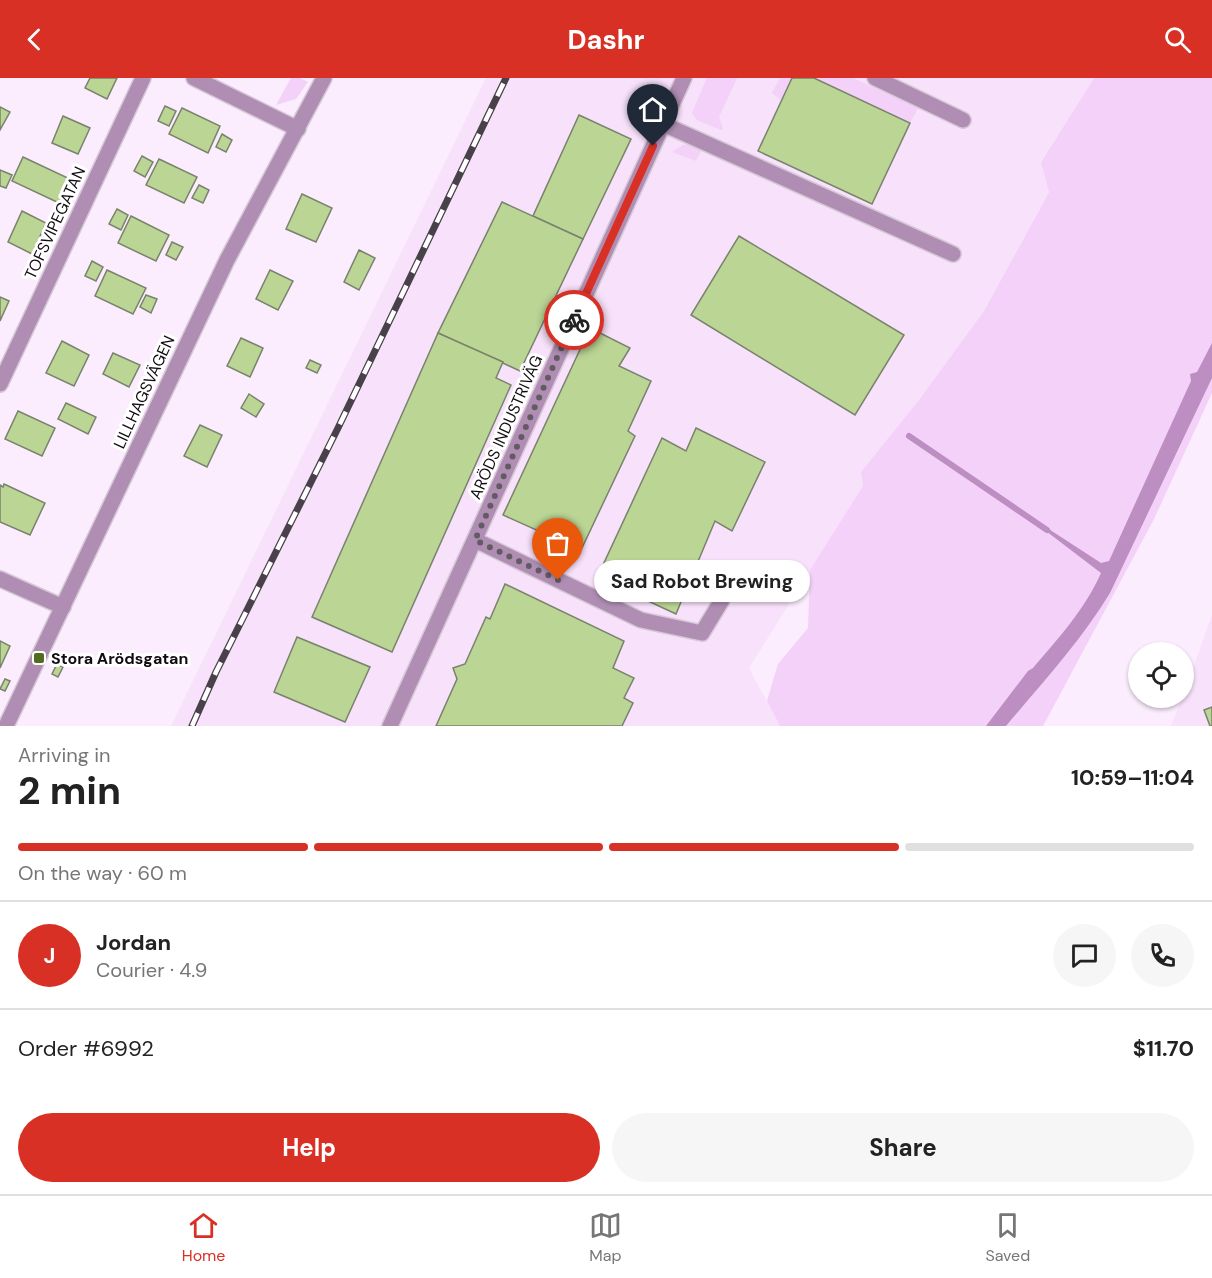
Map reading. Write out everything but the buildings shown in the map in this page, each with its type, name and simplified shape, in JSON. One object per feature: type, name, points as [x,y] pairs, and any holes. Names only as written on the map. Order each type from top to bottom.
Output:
[{"type":"street","name":"TOFSVIPEGATAN","points":[[0,384],[143,78]]},
{"type":"street","points":[[194,78],[298,129]]},
{"type":"street","name":"LILLHAGSVÄGEN","points":[[6,726],[222,270],[324,78]]},
{"type":"street","name":"ARÖDS INDUSTRIVÄG","points":[[390,726],[684,78]]},
{"type":"street","points":[[875,78],[963,120]]},
{"type":"street","points":[[663,124],[953,254]]},
{"type":"street","points":[[475,540],[641,620],[702,633],[723,600]]},
{"type":"street","points":[[0,579],[63,607]]},
{"type":"shaded area","points":[[291,78],[300,78],[308,82],[296,99],[276,105]]},
{"type":"shaded area","points":[[486,78],[1094,78],[1041,161],[1049,191],[984,311],[919,400],[861,472],[863,486],[749,668],[780,726],[171,726]]},
{"type":"shaded area","points":[[707,78],[737,78],[719,117],[723,129],[721,130],[697,120],[692,113]]},
{"type":"shaded area","points":[[780,78],[792,78],[781,100],[772,93]]},
{"type":"shaded area","points":[[814,78],[853,78],[918,108],[910,123]]},
{"type":"shaded area","points":[[1094,78],[1212,78],[1212,393],[1154,519],[1043,726],[780,726],[767,701],[778,664],[808,628],[810,570],[863,486],[861,472],[919,400],[984,311],[1049,192],[1041,162]]},
{"type":"shaded area","points":[[689,144],[702,149],[696,161],[672,152],[683,145]]},
{"type":"shaded area","points":[[1212,343],[1212,378],[1110,593],[1074,645],[1006,726],[986,726],[1028,671],[1070,623],[1087,599],[1101,573],[1042,528],[1041,524],[1101,563],[1109,561],[1191,381],[1190,374],[1197,372]]},
{"type":"shaded area","points":[[1212,615],[1212,726],[1171,726],[1178,708],[1194,708],[1194,665]]},
{"type":"waterway","points":[[909,436],[1047,530]]},
{"type":"railway","points":[[192,726],[216,672],[338,428],[506,78]]},
{"type":"way so far","points":[[558,580],[475,540],[574,320]]},
{"type":"place","name":"Sad Robot Brewing","points":[[558,580]]},
{"type":"place","name":"Stora Arödsgatan","points":[[39,658]]},
{"type":"route","points":[[574,320],[653,146]]}]
